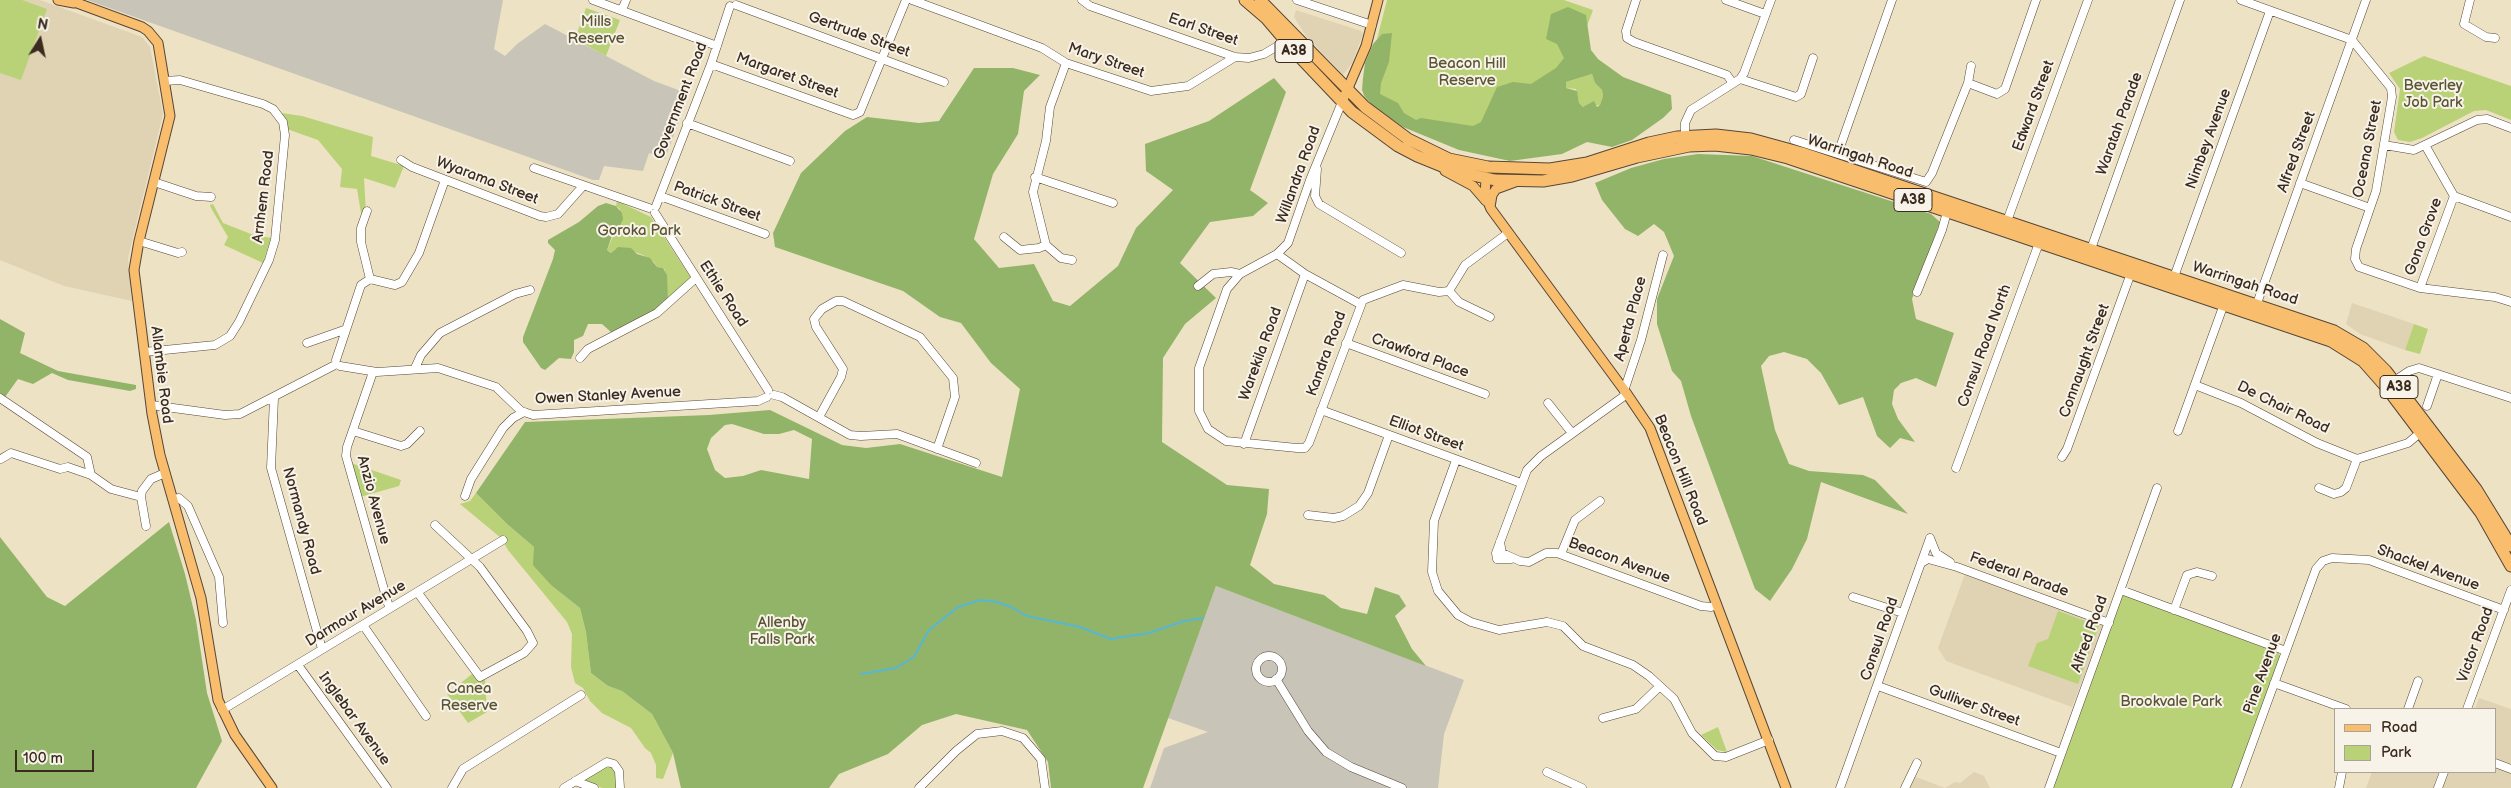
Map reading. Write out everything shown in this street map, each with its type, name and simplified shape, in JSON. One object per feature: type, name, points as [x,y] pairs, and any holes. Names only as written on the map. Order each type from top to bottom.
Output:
[{"type":"highway","name":"Warringah Road","points":[[1245,0],[1266,18],[1342,102],[1375,130],[1398,146],[1439,166],[1487,173],[1568,167],[1605,158],[1649,143],[1725,136],[1777,145],[1898,179],[2007,221],[2041,238]]},
{"type":"highway","name":"Warringah Road","points":[[1260,0],[1347,90],[1382,121],[1426,149],[1487,173],[1518,182],[1572,176],[1686,141],[1779,156],[1947,212],[2174,277],[2320,336],[2341,346],[2390,384],[2476,489],[2511,546]]},
{"type":"highway","name":"Warringah Road","points":[[2089,254],[2132,273],[2224,304],[2255,309]]},
{"type":"highway","name":"Warringah Road","points":[[2425,429],[2481,513],[2511,566]]},
{"type":"main road","name":"Allambie Road","points":[[58,0],[72,2],[148,31],[158,43],[170,116],[139,241],[134,270],[156,440],[200,598],[216,689],[222,710],[234,735],[272,788]]},
{"type":"main road","points":[[1342,102],[1366,46],[1378,0]]},
{"type":"main road","name":"Warringah Road","points":[[1439,166],[1456,178],[1473,186],[1488,204]]},
{"type":"main road","points":[[1487,173],[1484,191],[1488,204]]},
{"type":"main road","points":[[1488,204],[1496,190],[1518,182]]},
{"type":"main road","name":"Beacon Hill Road","points":[[1488,204],[1626,392],[1650,428],[1786,788]]},
{"type":"street","points":[[593,0],[717,46]]},
{"type":"street","points":[[622,10],[626,0]]},
{"type":"street","points":[[884,58],[906,0]]},
{"type":"street","name":"Mary Street","points":[[912,0],[1042,48],[1066,63],[1151,91],[1188,86],[1235,57]]},
{"type":"street","name":"Earl Street","points":[[1082,0],[1090,6],[1235,57],[1249,58],[1264,54],[1286,41]]},
{"type":"street","points":[[1297,0],[1372,25]]},
{"type":"street","points":[[1636,0],[1626,31],[1627,38],[1727,75],[1736,81],[1796,97],[1801,94],[1813,58]]},
{"type":"street","points":[[1726,0],[1765,14]]},
{"type":"street","points":[[1686,141],[1685,122],[1691,110],[1736,81],[1744,73],[1770,0]]},
{"type":"street","points":[[1838,154],[1892,0]]},
{"type":"street","points":[[1972,66],[1968,83],[1997,94],[2005,89],[2036,0]]},
{"type":"street","name":"Edward Street","points":[[2007,221],[2088,0]]},
{"type":"street","name":"Waratah Parade","points":[[2089,254],[2180,0]]},
{"type":"street","points":[[2241,0],[2352,40]]},
{"type":"street","name":"Alfred Street","points":[[2255,309],[2366,0]]},
{"type":"street","points":[[2470,0],[2464,24],[2486,37],[2494,38]]},
{"type":"street","name":"Gertrude Street","points":[[733,3],[944,82]]},
{"type":"street","name":"Government Road","points":[[653,209],[660,196],[733,3]]},
{"type":"street","name":"Nimbey Avenue","points":[[2174,277],[2270,10]]},
{"type":"street","name":"Oceana Street","points":[[2352,40],[2392,91],[2376,191],[2356,249],[2355,259],[2359,267],[2420,288],[2495,297],[2511,302]]},
{"type":"street","name":"Margaret Street","points":[[711,64],[853,115],[860,112],[884,58]]},
{"type":"street","points":[[1066,63],[1050,107],[1046,141],[1035,177],[1034,200],[1046,245],[1061,258],[1072,260]]},
{"type":"street","name":"Arnhem Road","points":[[144,352],[215,345],[230,336],[239,322],[269,260],[275,240],[285,135],[283,122],[273,109],[180,80],[165,81]]},
{"type":"street","name":"Warringah Road","points":[[1794,140],[1838,154],[1898,179],[1922,182],[1928,180],[1968,83]]},
{"type":"street","name":"Willandra Road","points":[[1277,254],[1285,247],[1290,238],[1342,102]]},
{"type":"street","points":[[2384,144],[2414,150],[2477,120],[2487,119],[2511,128]]},
{"type":"street","points":[[687,123],[790,161]]},
{"type":"street","points":[[2425,145],[2454,196],[2511,217]]},
{"type":"street","name":"Wyarama Street","points":[[401,160],[412,167],[445,180],[517,208],[546,217],[563,210],[583,186]]},
{"type":"street","points":[[1317,164],[1315,196],[1319,204],[1401,253]]},
{"type":"street","points":[[534,168],[653,209]]},
{"type":"street","points":[[1035,177],[1113,203]]},
{"type":"street","points":[[336,364],[344,330],[361,285],[370,280],[395,285],[402,282],[419,253],[445,180]]},
{"type":"street","points":[[154,182],[196,196],[211,197]]},
{"type":"street","points":[[2300,183],[2370,208]]},
{"type":"street","name":"Patrick Street","points":[[660,196],[765,234]]},
{"type":"street","name":"Gona Grove","points":[[2420,288],[2454,196]]},
{"type":"street","name":"Ethie Road","points":[[653,209],[770,394]]},
{"type":"street","points":[[367,211],[361,228],[361,242],[370,280]]},
{"type":"street","points":[[1917,292],[1942,230],[1947,212]]},
{"type":"street","points":[[1490,317],[1459,302],[1449,290],[1464,265],[1508,233]]},
{"type":"street","points":[[1004,237],[1020,250],[1039,248],[1046,245]]},
{"type":"street","name":"Consul Road North","points":[[1956,468],[2041,238]]},
{"type":"street","points":[[139,241],[178,253],[182,252]]},
{"type":"street","points":[[1244,444],[1226,441],[1208,429],[1199,411],[1197,391],[1199,368],[1231,282],[1240,274],[1277,254],[1305,274],[1360,304]]},
{"type":"street","name":"Aperta Place","points":[[1626,392],[1663,255]]},
{"type":"street","points":[[1198,286],[1213,274],[1231,272],[1240,274]]},
{"type":"street","name":"Connaught Street","points":[[2062,457],[2067,449],[2132,273]]},
{"type":"street","name":"Warekila Road","points":[[1244,444],[1305,274]]},
{"type":"street","points":[[580,358],[588,349],[657,313],[696,278]]},
{"type":"street","name":"Kandra Road","points":[[1244,444],[1297,448],[1308,446],[1360,304],[1370,296],[1402,285],[1439,292],[1449,290]]},
{"type":"street","points":[[415,368],[420,354],[440,333],[515,294],[530,290]]},
{"type":"street","points":[[819,418],[841,377],[843,368],[816,327],[814,319],[822,309],[836,301],[843,301],[920,337],[953,378],[955,397],[937,449]]},
{"type":"street","points":[[2178,431],[2224,304]]},
{"type":"street","points":[[307,343],[344,330]]},
{"type":"street","name":"Crawford Place","points":[[1346,343],[1485,394]]},
{"type":"street","points":[[151,405],[233,416],[248,412],[336,364],[373,372],[438,368],[499,389],[524,412]]},
{"type":"street","points":[[2390,384],[2419,368],[2511,398]]},
{"type":"street","name":"Anzio Avenue","points":[[373,372],[347,446],[346,456],[389,607]]},
{"type":"street","points":[[2427,406],[2438,374]]},
{"type":"street","name":"De Chair Road","points":[[2195,385],[2241,403],[2317,443],[2357,459]]},
{"type":"street","name":"Beacon Avenue","points":[[1626,392],[1536,460],[1521,483],[1500,542],[1500,551],[1511,559],[1525,562],[1546,552],[1561,554],[1701,606],[1711,607],[1717,605]]},
{"type":"street","points":[[770,394],[850,435],[897,434],[976,463]]},
{"type":"street","name":"Owen Stanley Avenue","points":[[465,496],[470,479],[503,428],[513,418],[524,412],[533,415],[744,402],[762,400],[770,394]]},
{"type":"street","points":[[0,398],[87,457],[91,475]]},
{"type":"street","name":"Normandy Road","points":[[274,398],[271,468],[322,649]]},
{"type":"street","points":[[1548,403],[1572,433]]},
{"type":"street","name":"Elliot Street","points":[[1321,410],[1521,483]]},
{"type":"street","points":[[2319,488],[2334,494],[2341,492],[2346,488],[2357,459],[2408,443],[2425,429]]},
{"type":"street","points":[[353,431],[401,446],[407,444],[420,431]]},
{"type":"street","points":[[1308,515],[1334,518],[1351,512],[1359,506],[1368,493],[1389,435]]},
{"type":"street","points":[[1,459],[11,452],[60,468],[68,467],[91,475],[111,489],[141,497]]},
{"type":"street","points":[[1456,460],[1434,521],[1432,572],[1438,591],[1458,615],[1470,622],[1499,630],[1547,622],[1556,623],[1566,628],[1574,640],[1583,646],[1633,665],[1660,686],[1676,703],[1692,733],[1715,756],[1726,757],[1769,740]]},
{"type":"street","points":[[146,526],[141,497],[146,483],[165,473]]},
{"type":"street","name":"Alfred Road","points":[[2048,788],[2121,590],[2156,488]]},
{"type":"street","points":[[172,499],[179,498],[188,506],[219,577],[223,623]]},
{"type":"street","points":[[1561,554],[1575,520],[1600,501]]},
{"type":"street","points":[[418,593],[477,676],[484,677],[524,653],[533,643],[527,631],[474,559],[435,525]]},
{"type":"street","name":"Consul Road","points":[[1840,788],[1930,538],[1936,553],[1957,567]]},
{"type":"street","name":"Darmour Avenue","points":[[222,710],[363,625],[389,607],[418,593],[503,540]]},
{"type":"street","name":"Shackel Avenue","points":[[2316,569],[2323,561],[2332,558],[2369,560],[2504,610]]},
{"type":"street","name":"Federal Parade","points":[[1921,563],[1928,559],[1957,567],[2109,623]]},
{"type":"street","name":"Pine Avenue","points":[[2236,788],[2316,569]]},
{"type":"street","points":[[2174,610],[2185,580],[2190,573],[2198,572],[2212,576]]},
{"type":"street","points":[[2121,590],[2286,651]]},
{"type":"street","name":"Victor Road","points":[[2467,708],[2511,590]]},
{"type":"street","points":[[1853,597],[1903,613]]},
{"type":"street","points":[[363,625],[426,716]]},
{"type":"street","name":"Inglebar Avenue","points":[[298,665],[386,788]]},
{"type":"street","points":[[1276,679],[1308,731],[1326,752],[1346,764],[1402,788]]},
{"type":"street","points":[[2408,708],[2418,681]]},
{"type":"street","points":[[2274,683],[2343,708]]},
{"type":"street","points":[[1603,718],[1636,709],[1660,686]]},
{"type":"street","name":"Gulliver Street","points":[[1878,686],[2061,753]]},
{"type":"street","points":[[452,788],[463,769],[581,695]]},
{"type":"street","points":[[919,788],[956,751],[977,734],[1002,731],[1023,738],[1041,759],[1045,788]]},
{"type":"street","points":[[564,788],[602,763],[611,762],[619,771],[620,788]]},
{"type":"street","points":[[1905,788],[1917,763]]},
{"type":"street","points":[[2496,763],[2511,769]]},
{"type":"street","points":[[1547,772],[1582,788]]},
{"type":"street","points":[[2339,788],[2342,773]]},
{"type":"street","points":[[2438,788],[2444,773]]},
{"type":"street","points":[[575,781],[594,788]]},
{"type":"shaded area","points":[[0,0],[40,0],[142,37],[150,47],[163,114],[128,258],[132,301],[64,286],[0,260]]},
{"type":"shaded area","points":[[87,0],[503,0],[494,49],[505,56],[517,44],[545,24],[654,81],[689,94],[665,159],[649,153],[643,171],[604,166],[599,180],[593,180]]},
{"type":"shaded area","points":[[1296,10],[1361,31],[1363,34],[1352,63],[1343,75],[1306,36],[1294,17]]},
{"type":"shaded area","points":[[2352,303],[2414,324],[2405,350],[2360,334],[2346,324]]},
{"type":"shaded area","points":[[1965,574],[2104,625],[2072,707],[1946,661],[1938,648]]},
{"type":"shaded area","points":[[1216,586],[1464,680],[1444,734],[1438,788],[1150,788],[1164,748],[1208,732],[1168,718]]},
{"type":"shaded area","points":[[2479,698],[2511,709],[2511,788],[2366,788],[2372,773],[2496,773],[2496,708],[2475,708]]},
{"type":"shaded area","points":[[1974,772],[1984,776],[1990,788],[1945,788],[1955,782],[1960,783]]},
{"type":"shaded area","points":[[1913,776],[1945,788],[1908,788]]},
{"type":"green space","points":[[0,0],[22,0],[47,9],[21,80],[0,73]]},
{"type":"green space","name":"Beacon Hill Reserve","points":[[1387,0],[1564,0],[1593,10],[1574,61],[1480,152],[1365,97],[1363,94]]},
{"type":"green space","points":[[1568,7],[1586,15],[1591,50],[1598,59],[1623,77],[1671,95],[1672,109],[1663,118],[1632,140],[1612,147],[1587,142],[1562,154],[1510,161],[1459,150],[1403,127],[1374,107],[1365,97],[1362,90],[1365,63],[1373,44],[1382,34],[1392,33],[1389,62],[1381,83],[1380,94],[1398,103],[1404,113],[1416,120],[1421,118],[1473,126],[1481,122],[1497,87],[1513,82],[1531,84],[1556,68],[1564,58],[1557,44],[1546,39],[1551,14]],"holes":[[[1592,74],[1595,83],[1602,90],[1603,96],[1600,105],[1597,107],[1594,101],[1583,107],[1579,103],[1577,91],[1566,88],[1566,82]]]},
{"type":"green space","name":"Mills Reserve","points":[[586,8],[620,20],[606,56],[575,39]]},
{"type":"green space","name":"Beverley Job Park","points":[[2424,56],[2511,86],[2511,120],[2486,110],[2474,111],[2422,138],[2410,142],[2398,140],[2394,132],[2400,89],[2389,73]]},
{"type":"green space","name":"Allenby Falls Park","points":[[974,68],[1013,68],[1040,75],[1024,91],[1018,134],[993,174],[974,239],[999,268],[1034,264],[1053,301],[1070,306],[1118,266],[1136,228],[1173,190],[1146,171],[1145,144],[1209,121],[1274,78],[1286,92],[1250,190],[1268,203],[1253,216],[1210,222],[1180,263],[1216,298],[1185,324],[1163,358],[1162,442],[1227,485],[1269,489],[1267,514],[1250,565],[1274,584],[1324,595],[1341,608],[1367,614],[1375,587],[1399,595],[1406,606],[1395,616],[1412,649],[1426,666],[1216,586],[1143,788],[1051,788],[1048,762],[1027,730],[956,714],[922,725],[888,754],[839,774],[829,788],[681,788],[673,753],[652,714],[622,691],[608,686],[591,673],[586,632],[580,608],[552,586],[533,565],[534,547],[507,524],[476,493],[525,422],[709,415],[770,410],[842,445],[866,448],[900,444],[1002,477],[1020,389],[991,363],[961,323],[940,317],[903,291],[775,247],[773,233],[801,173],[845,131],[867,117],[919,123],[939,121]],"holes":[[[732,424],[764,434],[779,434],[794,430],[812,439],[809,479],[761,470],[743,476],[725,478],[715,470],[707,449],[711,438],[725,425]]]},
{"type":"green space","points":[[1592,74],[1595,83],[1602,90],[1603,96],[1600,105],[1583,107],[1579,103],[1576,89],[1566,88],[1566,82]]},
{"type":"green space","points":[[275,112],[302,116],[373,137],[371,156],[404,166],[395,188],[364,178],[366,213],[361,213],[357,189],[340,187],[342,169],[318,140],[284,128]]},
{"type":"green space","points":[[1698,154],[1752,156],[1931,214],[1940,222],[1912,299],[1916,319],[1954,333],[1936,387],[1916,378],[1901,383],[1894,390],[1892,404],[1898,419],[1915,442],[1900,438],[1890,448],[1877,436],[1863,397],[1839,405],[1821,373],[1807,359],[1784,352],[1769,356],[1761,366],[1775,430],[1789,464],[1809,471],[1863,475],[1875,480],[1908,514],[1821,482],[1807,539],[1792,569],[1770,601],[1755,589],[1691,416],[1681,381],[1672,371],[1657,324],[1657,299],[1674,256],[1664,232],[1654,224],[1638,236],[1625,229],[1602,200],[1595,183],[1631,168],[1664,159]]},
{"type":"green space","name":"Goroka Park","points":[[617,201],[651,217],[691,278],[668,300],[665,270],[663,268],[657,267],[654,262],[643,255],[623,248],[615,249],[612,253],[607,250],[615,232],[620,209],[616,206]]},
{"type":"green space","points":[[606,203],[616,206],[622,213],[623,219],[618,230],[612,236],[607,250],[611,253],[618,247],[631,248],[637,254],[650,258],[657,267],[663,268],[667,275],[668,300],[653,312],[612,333],[602,324],[588,324],[583,336],[574,340],[574,352],[571,359],[559,358],[545,370],[541,368],[523,342],[523,337],[553,259],[555,250],[548,243],[548,240],[579,222],[598,206]]},
{"type":"green space","points":[[213,204],[223,223],[251,234],[271,238],[263,263],[224,245],[228,237],[211,208],[210,205]]},
{"type":"green space","points":[[0,319],[25,333],[20,353],[58,371],[136,385],[136,389],[130,391],[68,380],[52,373],[33,384],[18,379],[5,397],[0,394]]},
{"type":"green space","points":[[2414,324],[2428,329],[2420,354],[2405,350]]},
{"type":"green space","points":[[351,463],[401,480],[399,486],[360,497]]},
{"type":"green space","points":[[476,493],[507,524],[534,547],[552,586],[580,608],[586,632],[591,673],[608,686],[622,691],[652,714],[673,753],[663,779],[656,778],[656,765],[651,753],[645,748],[631,728],[602,713],[590,701],[583,688],[575,683],[571,667],[572,634],[567,622],[508,550],[501,538],[460,504],[470,501]]},
{"type":"green space","points":[[169,522],[185,574],[196,620],[207,693],[222,741],[196,788],[0,788],[0,537],[47,597],[65,606]]},
{"type":"green space","name":"Brookvale Park","points":[[2125,595],[2278,651],[2280,658],[2232,788],[2051,788],[2081,711],[2083,691],[2121,597]]},
{"type":"green space","points":[[2058,611],[2099,626],[2078,684],[2028,666],[2037,643],[2048,639]]},
{"type":"green space","name":"Canea Reserve","points":[[472,674],[478,679],[485,678],[487,712],[468,723],[447,694]]},
{"type":"green space","points":[[1718,727],[1727,752],[1717,750],[1701,735]]},
{"type":"green space","points":[[604,765],[612,766],[617,774],[617,788],[602,788],[583,780]]},
{"type":"waterway","points":[[861,674],[896,668],[914,657],[929,630],[958,607],[980,600],[997,602],[1027,616],[1080,627],[1111,639],[1149,633],[1184,621],[1203,618]]}]
